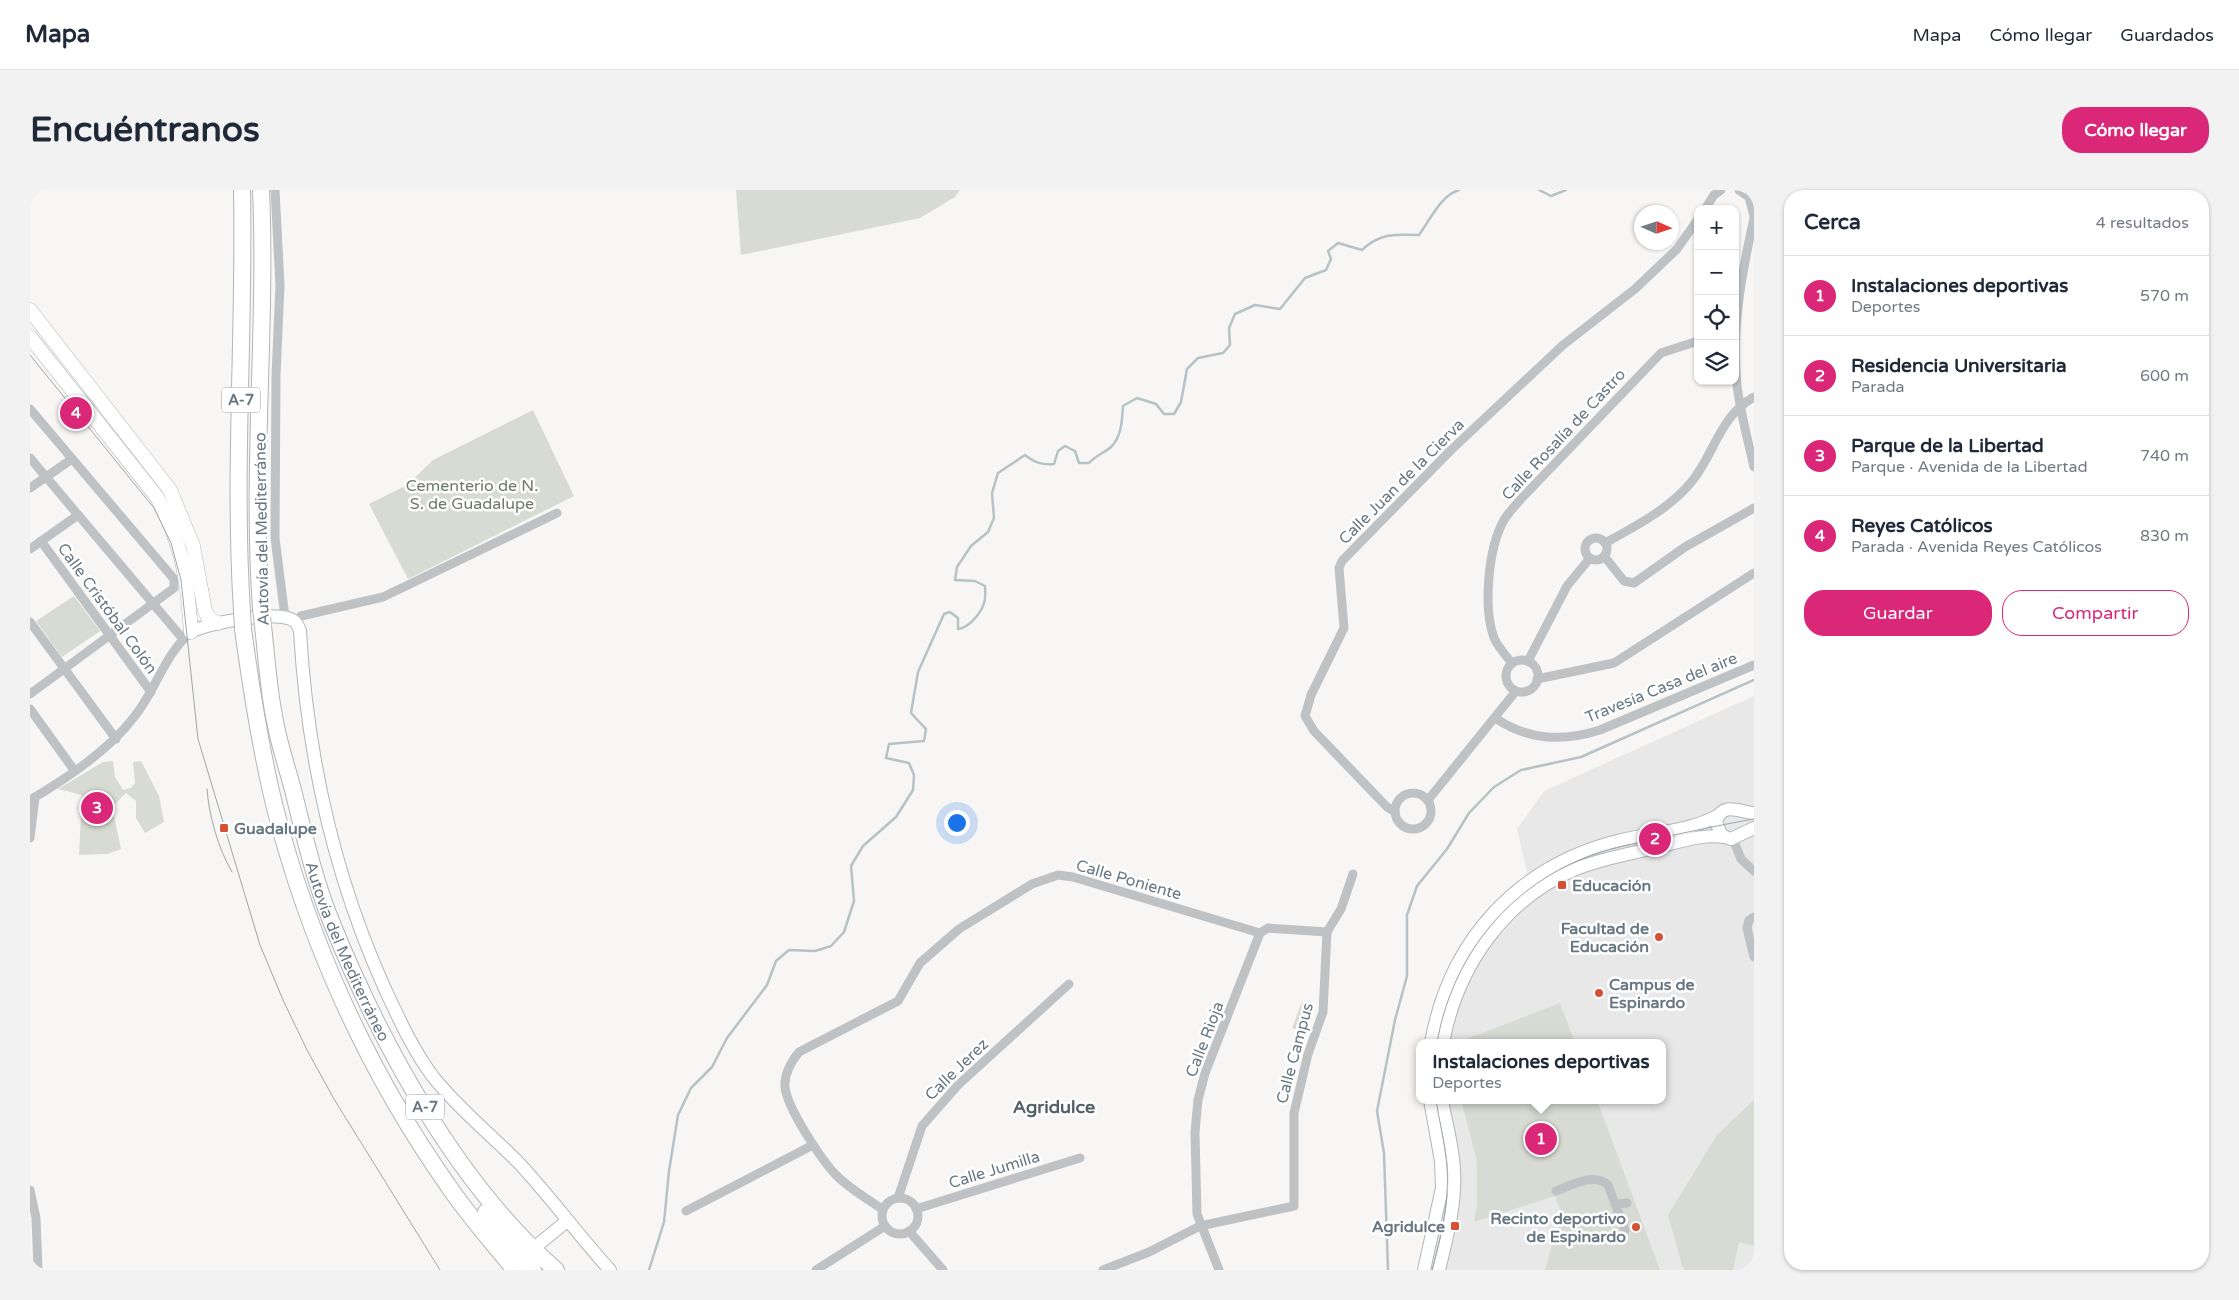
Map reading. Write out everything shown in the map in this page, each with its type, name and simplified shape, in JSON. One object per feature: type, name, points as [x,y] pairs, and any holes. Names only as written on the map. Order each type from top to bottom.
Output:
[{"type":"highway","name":"Autovía del Mediterráneo","points":[[242,190],[244,296],[238,507],[243,630],[256,719],[275,806],[320,946],[351,1020],[382,1079],[447,1185],[514,1270]]},
{"type":"highway","name":"Autovía del Mediterráneo","points":[[262,190],[263,284],[258,486],[261,608],[274,721],[307,847],[331,920],[385,1037],[438,1128],[490,1201],[530,1246],[556,1270]]},
{"type":"highway","points":[[331,920],[380,1040],[413,1101],[475,1196],[533,1270]]},
{"type":"highway","points":[[484,1232],[504,1270]]},
{"type":"main road","points":[[30,310],[170,490],[193,546],[205,611],[209,619],[218,622]]},
{"type":"main road","points":[[30,337],[156,496],[172,525],[182,553],[188,585],[191,633]]},
{"type":"main road","points":[[191,633],[200,578]]},
{"type":"main road","points":[[191,633],[218,622],[290,619],[300,631],[314,762],[335,855],[374,964],[402,1026],[434,1077],[472,1120],[516,1161],[610,1270]]},
{"type":"main road","points":[[1432,1039],[1436,1012],[1459,959],[1491,915],[1523,886],[1555,865],[1620,840],[1701,823],[1729,808],[1754,813]]},
{"type":"main road","points":[[1444,1039],[1456,996],[1476,955],[1504,920],[1538,890],[1567,873],[1595,862],[1702,838],[1729,838],[1749,830],[1746,817],[1739,810]]},
{"type":"main road","points":[[1719,815],[1716,827],[1729,838]]},
{"type":"main road","points":[[1424,1270],[1442,1188],[1441,1161],[1431,1104]]},
{"type":"main road","points":[[1439,1270],[1450,1224],[1454,1189],[1453,1159],[1443,1104]]},
{"type":"main road","points":[[540,1243],[567,1222]]},
{"type":"street","points":[[275,190],[280,285],[276,376],[275,538],[290,619],[383,597],[557,513]]},
{"type":"street","points":[[1708,205],[1721,190]]},
{"type":"street","points":[[1739,300],[1742,271],[1754,217],[1752,197],[1740,190]]},
{"type":"street","name":"Calle Juan de la Cierva","points":[[1396,812],[1387,807],[1314,731],[1305,716],[1311,695],[1344,628],[1339,568],[1342,561],[1451,450],[1563,345],[1635,289],[1677,249],[1694,225]]},
{"type":"street","points":[[1736,340],[1737,384],[1740,406],[1754,467]]},
{"type":"street","name":"Calle Rosalía de Castro","points":[[1512,663],[1495,639],[1490,619],[1488,585],[1494,550],[1503,521],[1606,409],[1661,353],[1694,341]]},
{"type":"street","points":[[1605,543],[1634,527],[1677,498],[1694,479],[1721,428],[1740,406],[1752,399]]},
{"type":"street","points":[[30,409],[174,579],[174,588],[30,694]]},
{"type":"street","points":[[30,458],[153,603],[191,633],[168,658],[151,692],[135,717],[116,739],[74,770],[32,796],[30,838]]},
{"type":"street","points":[[30,488],[72,459]]},
{"type":"street","points":[[1604,556],[1624,581],[1634,584],[1685,548],[1754,508]]},
{"type":"street","points":[[30,549],[78,515]]},
{"type":"street","points":[[1597,538],[1605,543],[1607,550],[1604,556],[1598,560],[1590,558],[1585,551],[1588,541],[1597,538]]},
{"type":"street","name":"Calle Cristóbal Colón","points":[[41,542],[151,692]]},
{"type":"street","points":[[1528,661],[1567,586],[1590,558]]},
{"type":"street","points":[[1537,679],[1614,663],[1754,573]]},
{"type":"street","points":[[30,622],[116,739]]},
{"type":"street","points":[[1521,660],[1528,661],[1536,669],[1536,684],[1528,691],[1514,690],[1506,676],[1512,663],[1521,660]]},
{"type":"street","name":"Travesía Casa del aire","points":[[1495,718],[1518,731],[1535,736],[1549,738],[1581,736],[1600,730],[1754,665]]},
{"type":"street","points":[[1427,799],[1514,690]]},
{"type":"street","points":[[1427,799],[1495,718],[1514,690]]},
{"type":"street","points":[[30,709],[74,770]]},
{"type":"street","points":[[1408,793],[1414,793],[1427,799],[1431,813],[1422,827],[1410,828],[1397,818],[1398,801],[1408,793]]},
{"type":"street","points":[[1729,838],[1741,859],[1754,871]]},
{"type":"street","points":[[1260,933],[1268,928],[1327,932],[1341,909],[1353,874]]},
{"type":"street","name":"Calle Poniente","points":[[883,1210],[838,1177],[820,1158],[785,1088],[787,1074],[799,1052],[898,1002],[920,963],[959,929],[1032,884],[1058,876],[1073,877],[1260,933]]},
{"type":"street","points":[[1754,917],[1749,920],[1747,928],[1754,957]]},
{"type":"street","name":"Calle Campus","points":[[1200,1226],[1294,1206],[1294,1113],[1308,1054],[1323,1012],[1327,932]]},
{"type":"street","name":"Calle Rioja","points":[[1219,1270],[1200,1226],[1196,1200],[1194,1132],[1204,1073],[1260,933]]},
{"type":"street","name":"Calle Jerez","points":[[898,1198],[914,1145],[922,1126],[958,1085],[1069,984]]},
{"type":"street","points":[[686,1211],[813,1145]]},
{"type":"street","name":"Calle Jumilla","points":[[916,1209],[1080,1158]]},
{"type":"street","points":[[1556,1191],[1598,1178],[1608,1185],[1625,1230]]},
{"type":"street","points":[[30,1190],[38,1270]]},
{"type":"street","points":[[898,1198],[912,1203],[916,1209],[917,1222],[909,1231],[899,1234],[885,1226],[883,1210],[892,1200],[898,1198]]},
{"type":"street","points":[[1615,1204],[1628,1203]]},
{"type":"street","points":[[816,1270],[885,1226]]},
{"type":"street","points":[[1103,1270],[1149,1252],[1200,1226]]},
{"type":"street","points":[[909,1231],[943,1270]]},
{"type":"shaded area","name":"Campus de Espinardo","points":[[1754,696],[1754,1270],[1424,1270],[1442,1188],[1431,1104],[1666,1104],[1666,1039],[1432,1039],[1451,974],[1529,881],[1517,829],[1544,791]]},
{"type":"green space","points":[[736,190],[960,190],[955,197],[920,218],[741,255]]},
{"type":"green space","name":"Cementerio de N. S. de Guadalupe","points":[[533,410],[574,496],[408,579],[369,504],[407,485],[433,460]]},
{"type":"green space","points":[[74,596],[100,631],[62,657],[36,621]]},
{"type":"green space","points":[[113,761],[115,777],[123,790],[131,788],[135,783],[133,762],[141,761],[159,796],[164,822],[145,833],[136,818],[136,801],[126,793],[112,807],[121,849],[107,854],[79,855],[82,795],[58,789],[103,762]]},
{"type":"green space","points":[[1302,1002],[1312,1005],[1303,1031],[1292,1028]]},
{"type":"green space","points":[[1560,1003],[1574,1039],[1467,1039]]},
{"type":"green space","points":[[1754,1100],[1754,1246],[1739,1242],[1733,1270],[1685,1270],[1668,1215],[1717,1135]]},
{"type":"green space","points":[[1462,1104],[1598,1104],[1660,1270],[1545,1270],[1561,1212],[1555,1196],[1474,1222],[1477,1205],[1477,1161]]},
{"type":"waterway","points":[[649,1270],[664,1222],[669,1171],[678,1115],[691,1088],[712,1067],[727,1038],[767,985],[776,961],[789,950],[815,951],[831,946],[844,932],[854,901],[851,866],[863,846],[896,817],[913,790],[914,775],[909,763],[886,758],[889,744],[924,741],[926,729],[911,713],[918,672],[944,614],[950,612],[958,618],[958,629],[970,623],[982,607],[985,599],[985,586],[975,581],[955,580],[957,567],[971,546],[988,532],[994,518],[992,493],[998,473],[1025,455],[1039,463],[1054,464],[1058,451],[1065,446],[1075,451],[1079,463],[1089,463],[1115,443],[1121,428],[1123,406],[1137,398],[1156,404],[1164,414],[1174,414],[1181,402],[1187,369],[1198,358],[1223,353],[1230,345],[1229,328],[1235,314],[1255,305],[1280,309],[1305,278],[1326,270],[1331,259],[1328,251],[1338,243],[1362,250],[1375,240],[1389,236],[1419,235],[1441,202],[1459,190]]},
{"type":"waterway","points":[[1539,190],[1551,196],[1566,190]]},
{"type":"waterway","points":[[1388,1270],[1384,1153],[1377,1111],[1395,1020],[1407,976],[1407,915],[1417,886],[1447,849],[1469,813],[1494,787],[1521,770],[1581,757],[1754,680]]},
{"type":"tram line","points":[[30,355],[154,508],[171,543],[181,580],[198,739],[260,945],[307,1050],[334,1099],[440,1270]]},
{"type":"tram line","points":[[207,789],[215,832],[222,853],[232,872]]},
{"type":"tram line","points":[[1438,1039],[1444,1013],[1455,984],[1469,956],[1486,931],[1506,909],[1530,889],[1556,872],[1600,852],[1754,819]]},
{"type":"tram line","points":[[1432,1270],[1442,1229],[1447,1186],[1445,1151],[1437,1104]]},
{"type":"place","name":"Reyes Católicos","points":[[76,413]]},
{"type":"place","name":"Parque de la Libertad","points":[[97,808]]},
{"type":"place","name":"Guadalupe","points":[[224,828]]},
{"type":"place","name":"Residencia Universitaria","points":[[1655,839]]},
{"type":"place","name":"Educación","points":[[1562,885]]},
{"type":"place","name":"Facultad de Educación","points":[[1659,937]]},
{"type":"place","name":"Campus de Espinardo","points":[[1599,993]]},
{"type":"place","name":"Instalaciones deportivas","points":[[1541,1139]]},
{"type":"place","name":"Agridulce","points":[[1455,1226]]},
{"type":"place","name":"Recinto deportivo de Espinardo","points":[[1636,1227]]},
{"type":"district","name":"Agridulce","points":[[1054,1107]]}]
